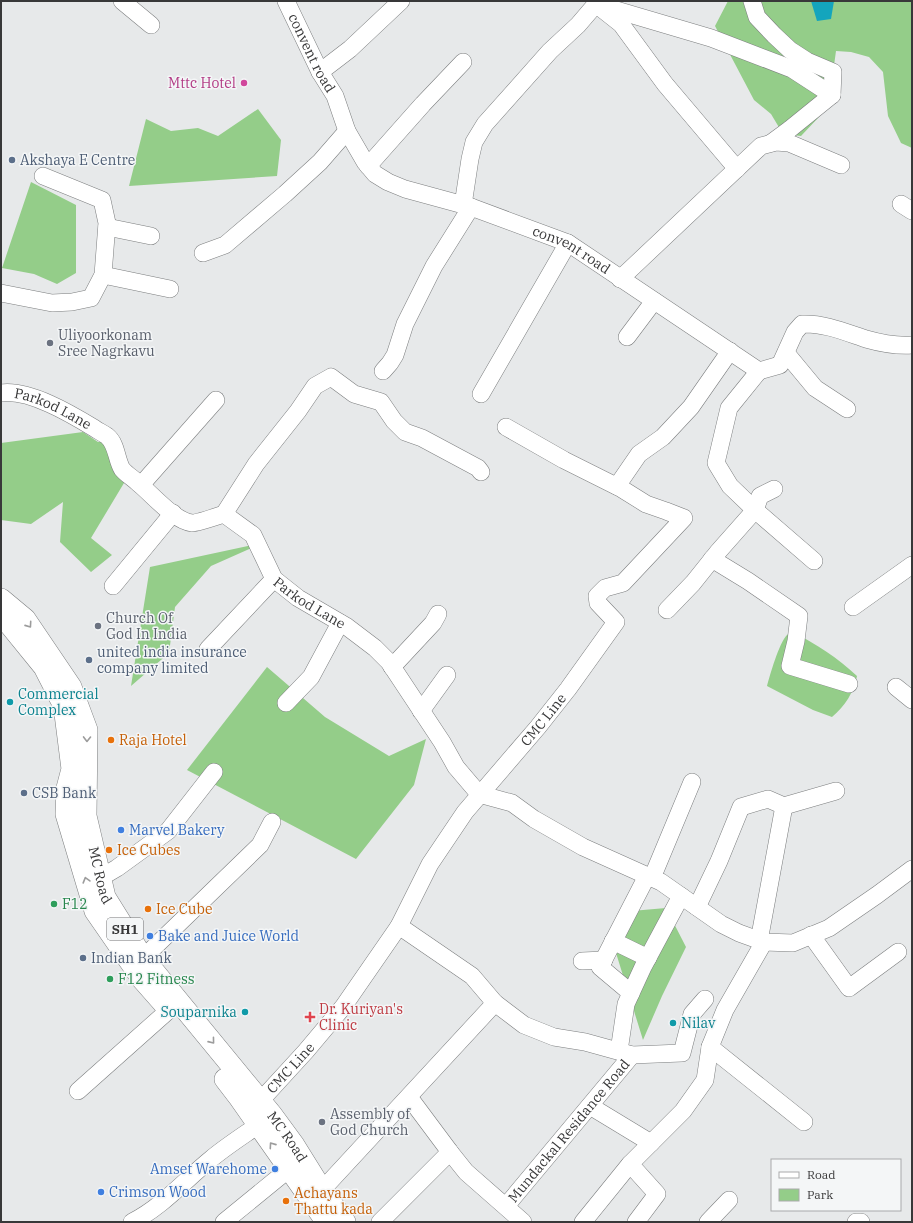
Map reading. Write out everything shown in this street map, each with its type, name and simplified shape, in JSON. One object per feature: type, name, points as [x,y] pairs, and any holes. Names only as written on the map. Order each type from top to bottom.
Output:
[{"type":"main road","name":"MC Road","points":[[1,599],[25,619],[71,687],[88,730],[86,816],[105,897],[143,958],[260,1114],[289,1169],[327,1222]]},
{"type":"main road","name":"MC Road","points":[[1,614],[44,668],[64,706],[72,769],[67,788],[66,814],[95,911],[142,979],[169,1010],[238,1096],[294,1145],[322,1190],[345,1222]]},
{"type":"street","points":[[122,1],[152,25]]},
{"type":"street","name":"convent road","points":[[286,1],[320,72],[335,96],[347,130],[365,162],[375,174],[388,182],[405,189],[467,206],[568,243],[759,371]]},
{"type":"street","points":[[320,72],[350,49],[401,1]]},
{"type":"street","points":[[752,1],[757,16],[790,50],[807,61],[833,72],[832,95],[771,143]]},
{"type":"street","points":[[596,3],[711,38],[770,60],[792,69],[832,95]]},
{"type":"street","points":[[596,3],[621,24],[665,84],[738,169]]},
{"type":"street","points":[[383,371],[395,355],[405,324],[434,266],[467,206],[470,159],[474,142],[485,124],[550,51],[578,25],[596,3]]},
{"type":"street","points":[[368,166],[422,104],[463,62]]},
{"type":"street","points":[[203,253],[225,245],[285,194],[320,162],[347,130]]},
{"type":"street","points":[[620,279],[761,146],[776,142],[789,142],[841,165]]},
{"type":"street","points":[[1,293],[52,303],[72,302],[92,298],[103,275],[108,223],[102,200],[43,176]]},
{"type":"street","points":[[107,227],[151,236]]},
{"type":"street","points":[[481,394],[568,243]]},
{"type":"street","points":[[103,275],[170,289]]},
{"type":"street","points":[[627,337],[654,301]]},
{"type":"street","points":[[814,561],[755,510],[730,486],[716,463],[729,408],[759,371],[780,365],[795,332],[802,324],[829,327],[868,340],[912,346]]},
{"type":"street","points":[[617,486],[639,454],[662,436],[691,406],[730,351]]},
{"type":"street","points":[[786,353],[815,388],[847,409]]},
{"type":"street","points":[[224,514],[256,464],[298,411],[315,386],[331,377],[354,394],[381,402],[394,421],[405,432],[422,438],[478,468],[481,472]]},
{"type":"street","name":"Parkod Lane","points":[[1,393],[22,393],[73,415],[107,436],[112,442],[122,468],[128,476],[141,485],[173,513],[192,523],[224,514],[253,535],[274,579],[298,598],[340,623],[375,648],[392,667],[442,742],[456,767],[479,794]]},
{"type":"street","points":[[141,485],[216,400]]},
{"type":"street","name":"CMC Line","points":[[132,1222],[155,1208],[210,1159],[236,1139],[260,1114],[343,1007],[400,926],[430,864],[465,812],[538,727],[568,689],[616,622],[598,603],[596,596],[605,588],[623,584],[684,518],[646,504],[617,486],[564,460],[506,427]]},
{"type":"street","points":[[667,610],[693,583],[755,510],[760,496],[774,489]]},
{"type":"street","points":[[113,586],[173,513]]},
{"type":"street","points":[[712,559],[748,581],[799,616],[796,641],[790,666],[849,684]]},
{"type":"street","points":[[853,607],[912,565]]},
{"type":"street","points":[[208,649],[274,579]]},
{"type":"street","points":[[392,667],[433,623],[438,614]]},
{"type":"street","points":[[286,704],[311,677],[340,623]]},
{"type":"street","points":[[421,711],[447,675]]},
{"type":"street","points":[[896,687],[912,700]]},
{"type":"street","points":[[100,878],[123,864],[168,831],[214,772]]},
{"type":"street","points":[[631,993],[600,967],[649,877],[692,782]]},
{"type":"street","points":[[697,907],[719,861],[741,807],[768,799],[784,806],[836,791]]},
{"type":"street","points":[[479,794],[512,804],[534,819],[583,847],[661,882],[721,924],[739,933],[761,941],[793,943],[835,924],[912,869]]},
{"type":"street","points":[[583,1222],[630,1164],[683,1112],[705,1080],[710,1047],[725,1010],[761,941],[784,806]]},
{"type":"street","points":[[143,958],[260,845],[272,822]]},
{"type":"street","points":[[625,1053],[626,1004],[648,958],[681,896]]},
{"type":"street","points":[[400,926],[472,976],[495,1003],[524,1025],[554,1037],[586,1042],[625,1053],[682,1053],[692,1014],[705,999]]},
{"type":"street","points":[[811,935],[850,988],[898,952]]},
{"type":"street","points":[[613,942],[648,958]]},
{"type":"street","points":[[582,961],[604,960]]},
{"type":"street","points":[[322,1190],[495,1003]]},
{"type":"street","points":[[78,1091],[169,1010]]},
{"type":"street","points":[[710,1047],[804,1122]]},
{"type":"street","name":"Mundackal Residance Road","points":[[506,1206],[590,1106],[625,1053]]},
{"type":"street","points":[[409,1097],[466,1172],[523,1222]]},
{"type":"street","points":[[590,1106],[651,1143]]},
{"type":"street","points":[[380,1222],[450,1152]]},
{"type":"street","points":[[630,1164],[658,1194],[636,1222]]},
{"type":"street","points":[[224,1222],[289,1169]]},
{"type":"street","points":[[708,1222],[729,1200]]},
{"type":"street","points":[[856,1222],[861,1222]]},
{"type":"green space","points":[[728,1],[912,1],[912,148],[901,143],[888,116],[883,72],[869,57],[851,52],[836,51],[832,80],[834,96],[818,118],[801,136],[783,134],[771,114],[754,100],[715,26]]},
{"type":"green space","points":[[258,109],[281,140],[277,176],[129,186],[146,119],[171,131],[198,128],[218,136]]},
{"type":"green space","points":[[31,182],[76,205],[76,273],[57,284],[34,274],[2,268]]},
{"type":"green space","points":[[83,432],[98,442],[116,441],[130,473],[91,538],[112,555],[91,572],[60,542],[63,502],[31,524],[1,520],[1,443]]},
{"type":"green space","points":[[258,545],[211,566],[175,607],[169,653],[131,686],[150,567]]},
{"type":"green space","points":[[793,632],[810,641],[842,663],[857,676],[854,688],[848,698],[832,717],[813,710],[767,686],[781,645],[787,635]]},
{"type":"green space","points":[[267,667],[325,717],[389,756],[426,739],[414,785],[356,859],[187,770]]},
{"type":"green space","points":[[666,908],[686,947],[662,996],[643,1040],[612,940],[620,912]]},
{"type":"water","points":[[811,1],[834,1],[831,19],[817,21]]},
{"type":"place","name":"Mttc Hotel","points":[[244,83]]},
{"type":"place","name":"Akshaya E Centre","points":[[12,160]]},
{"type":"place","name":"Uliyoorkonam Sree Nagrkavu","points":[[50,343]]},
{"type":"place","name":"Church Of God In India","points":[[98,626]]},
{"type":"place","name":"united india insurance company limited","points":[[89,660]]},
{"type":"place","name":"Commercial Complex","points":[[10,702]]},
{"type":"place","name":"Raja Hotel","points":[[111,740]]},
{"type":"place","name":"CSB Bank","points":[[24,793]]},
{"type":"place","name":"Marvel Bakery","points":[[121,830]]},
{"type":"place","name":"Ice Cubes","points":[[109,850]]},
{"type":"place","name":"F12","points":[[54,904]]},
{"type":"place","name":"Ice Cube","points":[[148,909]]},
{"type":"place","name":"Bake and Juice World","points":[[150,936]]},
{"type":"place","name":"Indian Bank","points":[[83,958]]},
{"type":"place","name":"F12 Fitness","points":[[110,979]]},
{"type":"place","name":"Souparnika","points":[[245,1012]]},
{"type":"place","name":"Dr. Kuriyan's Clinic","points":[[310,1017]]},
{"type":"place","name":"Nilav","points":[[673,1023]]},
{"type":"place","name":"Assembly of God Church","points":[[322,1122]]},
{"type":"place","name":"Amset Warehome","points":[[275,1169]]},
{"type":"place","name":"Crimson Wood","points":[[101,1192]]},
{"type":"place","name":"Achayans Thattu kada","points":[[286,1201]]}]
